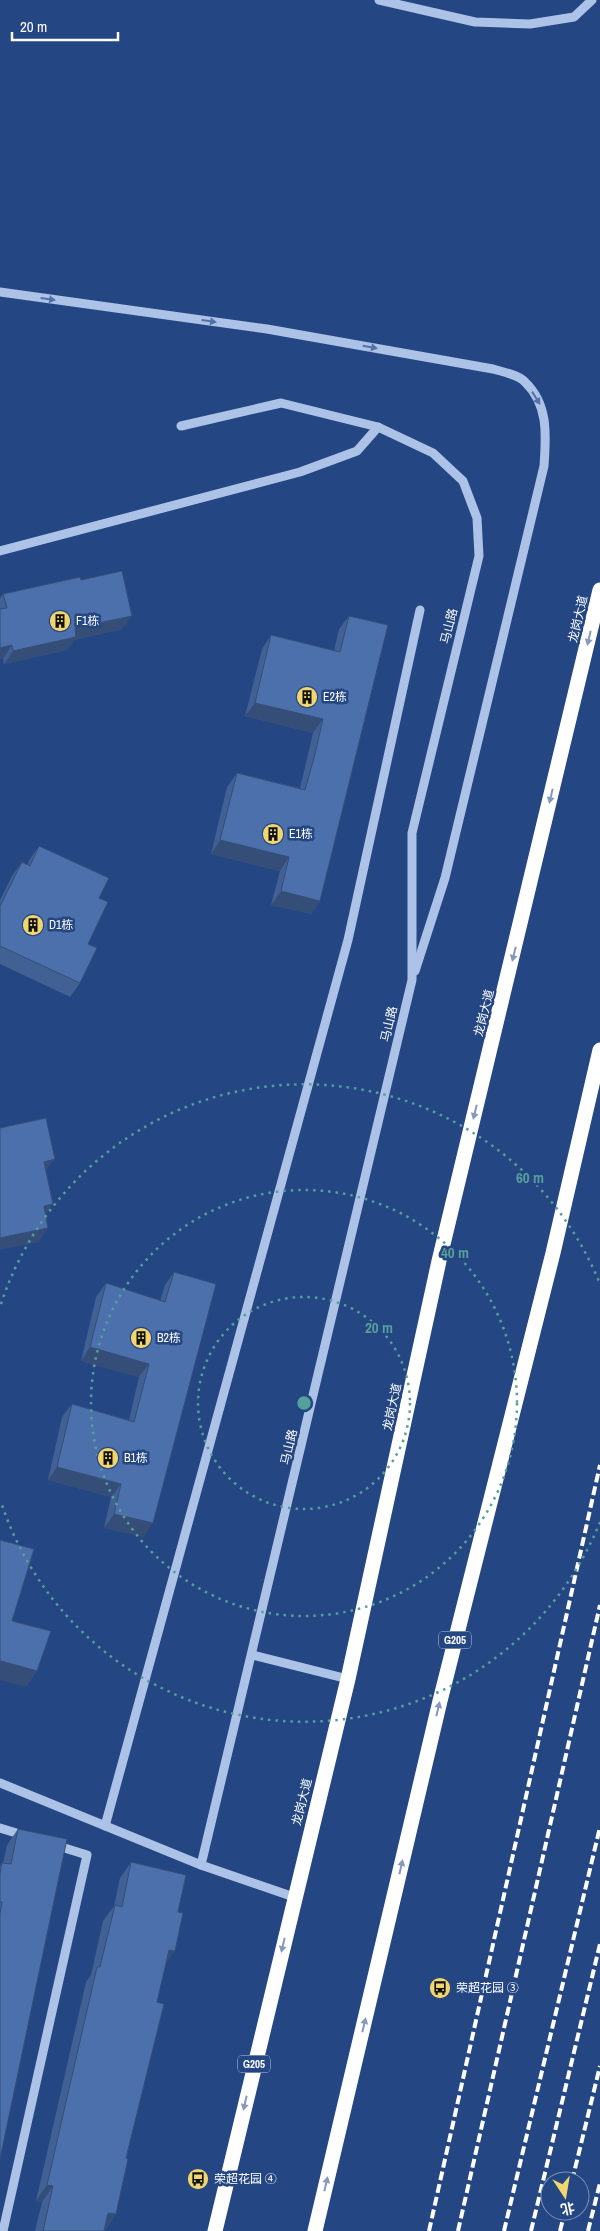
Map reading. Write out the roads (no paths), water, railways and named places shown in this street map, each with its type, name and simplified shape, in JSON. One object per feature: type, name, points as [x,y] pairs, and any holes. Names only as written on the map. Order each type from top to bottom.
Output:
[{"type":"highway","name":"龙岗大道","points":[[215,2231],[348,1679],[439,1261],[600,590]]},
{"type":"highway","name":"G205","points":[[315,2231],[440,1701],[554,1253],[600,1050]]},
{"type":"street","points":[[379,0],[475,22],[530,24],[574,17],[592,0]]},
{"type":"street","points":[[0,292],[267,329],[494,368],[525,381],[540,404],[546,427],[544,466],[445,878],[412,980]]},
{"type":"street","name":"马山路","points":[[181,426],[281,403],[378,428],[433,453],[463,481],[477,518],[478,556],[412,833],[412,980],[201,1865]]},
{"type":"street","points":[[0,551],[300,472],[357,451],[378,428]]},
{"type":"street","points":[[105,1826],[348,940],[420,610]]},
{"type":"street","points":[[252,1655],[348,1679]]},
{"type":"street","points":[[0,1782],[201,1865],[294,1897]]},
{"type":"street","points":[[0,1828],[87,1855],[2,2231]]},
{"type":"railway","points":[[429,2231],[600,1465]]},
{"type":"railway","points":[[458,2231],[600,1605]]},
{"type":"railway","points":[[504,2231],[600,1827]]},
{"type":"railway","points":[[531,2231],[600,1944]]},
{"type":"railway","points":[[574,2171],[600,2066]]},
{"type":"railway","points":[[588,2231],[600,2183]]},
{"type":"railway","points":[[560,2231],[562,2221]]},
{"type":"place","name":"F1栋","points":[[60,621]]},
{"type":"place","name":"E2栋","points":[[307,697]]},
{"type":"place","name":"E1栋","points":[[273,834]]},
{"type":"place","name":"D1栋","points":[[33,925]]},
{"type":"place","name":"B2栋","points":[[141,1338]]},
{"type":"place","name":"B1栋","points":[[108,1458]]},
{"type":"place","name":"荣超花园 ③","points":[[440,1988]]},
{"type":"place","name":"荣超花园 ④","points":[[198,2179]]}]
